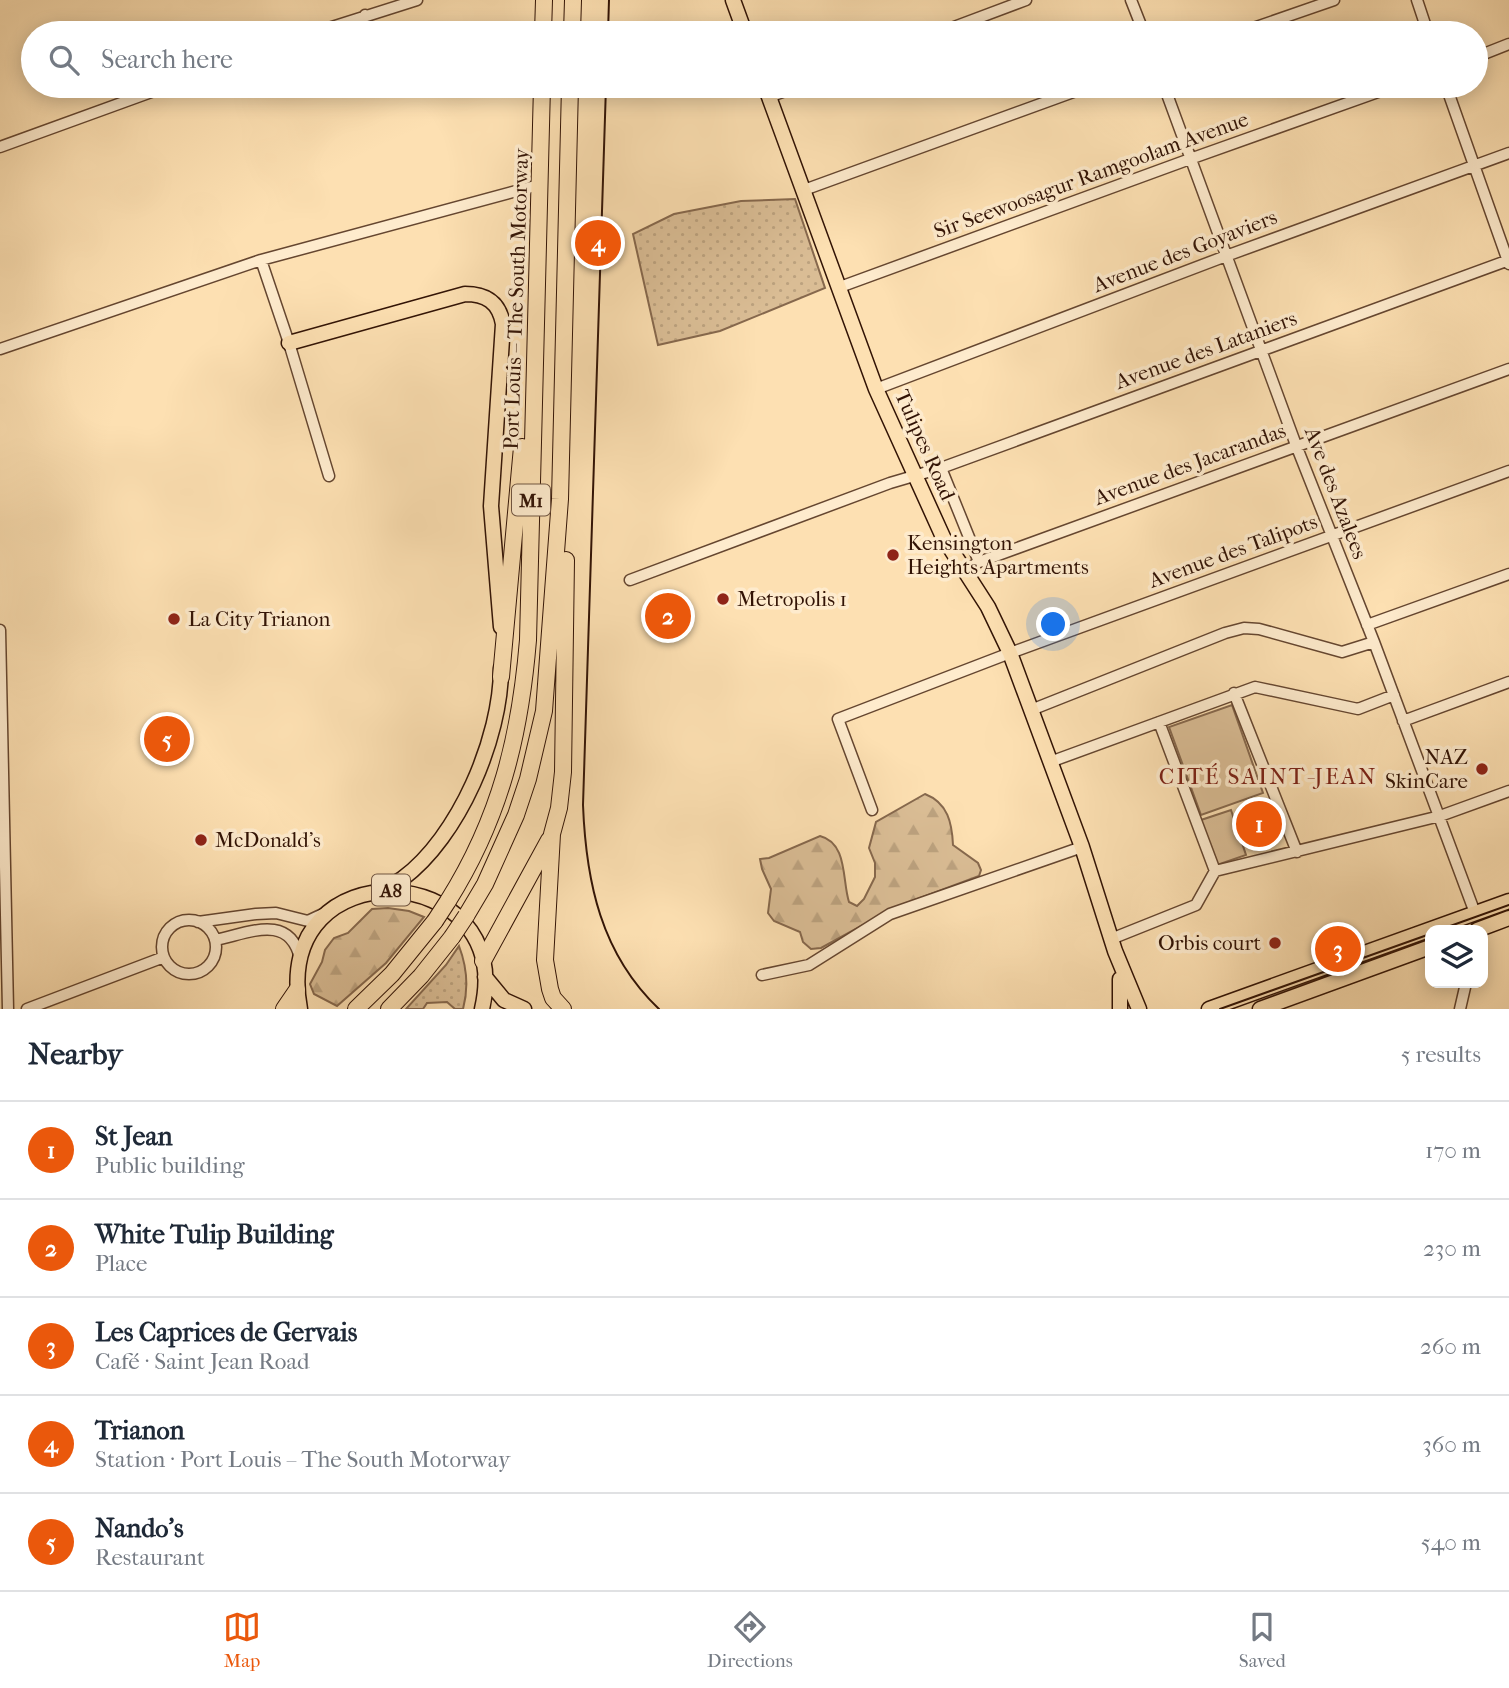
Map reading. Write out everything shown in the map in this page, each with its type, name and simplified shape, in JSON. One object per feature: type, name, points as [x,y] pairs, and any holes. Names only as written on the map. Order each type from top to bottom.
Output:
[{"type":"highway","points":[[543,21],[544,0]]},
{"type":"highway","points":[[572,21],[573,0]]},
{"type":"highway","name":"Port Louis – The South Motorway","points":[[356,1009],[392,974],[449,901],[476,852],[496,806],[516,737],[528,640],[542,98]]},
{"type":"highway","name":"M1","points":[[389,1009],[421,976],[452,937],[503,848],[520,803],[544,711],[560,499],[570,98]]},
{"type":"highway","points":[[501,677],[527,374],[534,359]]},
{"type":"highway","points":[[484,969],[552,834],[559,808],[563,772],[566,556],[560,499]]},
{"type":"highway","points":[[552,834],[545,960],[553,998],[563,1009]]},
{"type":"highway","points":[[284,1009],[297,990]]},
{"type":"main road","points":[[733,0],[741,21]]},
{"type":"main road","name":"Tulipes Road","points":[[770,98],[876,389],[943,537],[988,607],[1010,653],[1082,847],[1113,945],[1139,1009]]},
{"type":"main road","points":[[289,343],[465,294],[480,294],[492,300],[501,313],[503,324],[491,506],[501,631],[501,677],[492,733],[458,813],[436,844],[416,867],[399,881],[377,890]]},
{"type":"main road","name":"A8","points":[[300,1009],[297,990],[300,958],[312,932],[331,910],[353,897],[377,890],[400,890],[423,895],[443,905],[461,921],[474,939],[484,969],[504,1000],[524,1009]]},
{"type":"main road","points":[[1209,1009],[1509,901]]},
{"type":"main road","points":[[1488,926],[1509,918]]},
{"type":"main road","points":[[1113,945],[1121,987],[1120,1009]]},
{"type":"main road","points":[[1260,1009],[1425,949]]},
{"type":"main road","points":[[482,1009],[484,969]]},
{"type":"street","points":[[350,21],[416,0]]},
{"type":"street","points":[[970,21],[1026,0]]},
{"type":"street","points":[[1131,0],[1139,21]]},
{"type":"street","points":[[1274,21],[1334,0]]},
{"type":"street","points":[[1417,0],[1424,21]]},
{"type":"street","points":[[364,21],[365,16]]},
{"type":"street","points":[[1488,52],[1509,44]]},
{"type":"street","points":[[0,147],[136,98]]},
{"type":"street","points":[[804,190],[1057,98]]},
{"type":"street","name":"Ave des Azalees","points":[[1168,98],[1475,913]]},
{"type":"street","name":"Sir Seewoosagur Ramgoolam Avenue","points":[[840,288],[1361,98]]},
{"type":"street","points":[[1450,98],[1508,261]]},
{"type":"street","name":"Avenue des Goyaviers","points":[[876,389],[1226,256],[1509,153]]},
{"type":"street","points":[[0,349],[261,260],[535,186]]},
{"type":"street","points":[[261,260],[329,476]]},
{"type":"street","name":"Avenue des Lataniers","points":[[630,580],[890,482],[941,468],[1508,261]]},
{"type":"street","name":"Avenue des Jacarandas","points":[[964,571],[979,562],[1509,369]]},
{"type":"street","points":[[941,468],[979,562]]},
{"type":"street","name":"Avenue des Talipots","points":[[872,810],[838,719],[1010,653],[1509,471]]},
{"type":"street","points":[[1367,625],[1509,574]]},
{"type":"street","points":[[1031,710],[1225,633],[1244,628],[1259,629],[1342,652],[1374,642]]},
{"type":"street","points":[[0,630],[8,1009]]},
{"type":"street","points":[[1403,721],[1509,682]]},
{"type":"street","points":[[1049,762],[1255,687],[1358,709],[1394,695]]},
{"type":"street","points":[[1234,693],[1297,852]]},
{"type":"street","points":[[1159,722],[1215,871]]},
{"type":"street","points":[[1113,945],[1196,905],[1215,871],[1440,816],[1509,791]]},
{"type":"street","points":[[762,975],[809,965],[890,914],[1082,847]]},
{"type":"street","points":[[198,922],[206,926],[215,940],[216,948],[210,964],[197,973],[181,973],[168,964],[164,957],[163,943],[169,930],[179,922],[276,913],[308,921],[331,910]]},
{"type":"street","points":[[215,940],[263,929],[277,929],[297,945],[300,958]]},
{"type":"street","points":[[27,1009],[164,957]]},
{"type":"street","points":[[1460,1009],[1465,988]]},
{"type":"green space","points":[[795,199],[825,288],[720,331],[658,345],[633,234],[674,214],[741,201]]},
{"type":"green space","points":[[1232,705],[1263,793],[1201,815],[1169,727]]},
{"type":"green space","points":[[925,794],[944,808],[950,822],[953,845],[978,863],[981,870],[979,876],[896,907],[821,948],[811,949],[803,942],[800,932],[774,921],[768,913],[771,889],[760,859],[769,858],[820,836],[829,840],[840,854],[849,902],[857,906],[864,899],[875,877],[875,863],[869,848],[876,822]]},
{"type":"green space","points":[[1231,810],[1246,855],[1217,865],[1201,820]]},
{"type":"green space","points":[[372,909],[409,911],[424,917],[386,963],[337,1006],[314,994],[310,984],[325,950],[334,938],[348,933]]},
{"type":"green space","points":[[459,946],[466,977],[463,1009],[455,1009],[447,1002],[427,1003],[423,1009],[406,1009],[446,965]]},
{"type":"tram line","points":[[608,21],[609,0]]},
{"type":"tram line","points":[[606,98],[583,805],[588,862],[600,915],[623,965],[639,988],[659,1009]]},
{"type":"tram line","points":[[1453,925],[1509,905]]},
{"type":"tram line","points":[[1220,1009],[1425,936]]},
{"type":"place","name":"Trianon","points":[[598,243]]},
{"type":"place","name":"Kensington Heights Apartments","points":[[893,555]]},
{"type":"place","name":"Metropolis 1","points":[[723,599]]},
{"type":"place","name":"White Tulip Building","points":[[668,616]]},
{"type":"place","name":"La City Trianon","points":[[174,619]]},
{"type":"place","name":"Nando's","points":[[167,739]]},
{"type":"place","name":"NAZ SkinCare","points":[[1482,769]]},
{"type":"place","name":"St Jean","points":[[1259,824]]},
{"type":"place","name":"McDonald's","points":[[201,840]]},
{"type":"place","name":"Orbis court","points":[[1275,943]]},
{"type":"place","name":"Les Caprices de Gervais","points":[[1338,949]]},
{"type":"district","name":"CITÉ SAINT-JEAN","points":[[1268,776]]}]
